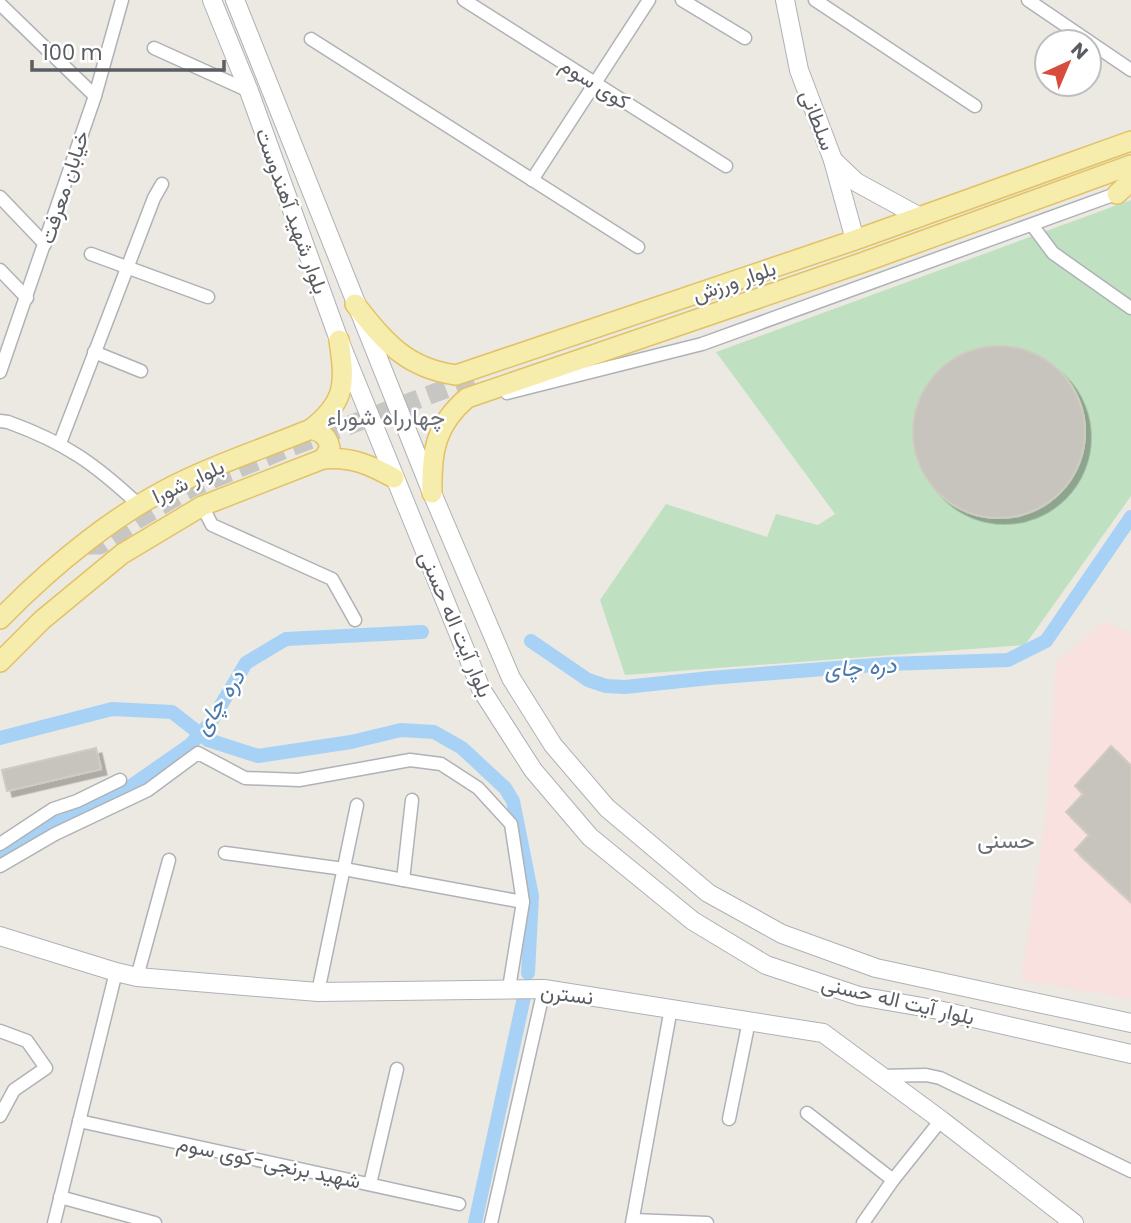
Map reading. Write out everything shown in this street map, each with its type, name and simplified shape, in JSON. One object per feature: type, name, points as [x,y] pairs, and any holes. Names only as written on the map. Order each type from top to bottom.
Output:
[{"type":"main road","name":"بلوار شهید آهندوست","points":[[212,0],[372,422]]},
{"type":"main road","name":"بلوار شهید آهندوست","points":[[234,0],[399,412]]},
{"type":"main road","name":"سلطانی","points":[[785,0],[799,70],[832,160],[855,240]]},
{"type":"main road","name":"بلوار ورزش","points":[[456,375],[855,240],[1131,141]]},
{"type":"main road","points":[[832,160],[856,182],[920,217]]},
{"type":"main road","name":"بلوار ورزش","points":[[432,493],[432,466],[441,429],[451,411],[467,398],[864,262],[1131,166]]},
{"type":"main road","points":[[355,304],[388,344],[403,356],[438,373],[456,375]]},
{"type":"main road","name":"بلوار شورا","points":[[0,619],[24,595],[95,536],[139,505],[186,479],[311,429],[325,418],[343,389],[344,373],[339,340]]},
{"type":"main road","points":[[456,375],[451,380],[450,391],[454,396],[467,398]]},
{"type":"main road","points":[[362,397],[389,386]]},
{"type":"main road","name":"بلوار آیت اله حسنی","points":[[399,412],[511,678],[553,745],[607,808],[708,892],[782,933],[876,968],[1131,1023]]},
{"type":"main road","name":"بلوار آیت اله حسنی","points":[[372,422],[481,689],[533,771],[590,837],[693,921],[766,965],[859,996],[934,1009],[1131,1054]]},
{"type":"main road","points":[[311,429],[325,435],[329,441],[330,448],[323,459]]},
{"type":"main road","points":[[382,449],[410,437]]},
{"type":"main road","name":"بلوار شورا","points":[[0,662],[42,620],[122,554],[202,506],[323,459],[339,457],[358,461],[394,478]]},
{"type":"main road","name":"نسترن","points":[[0,936],[137,977],[318,992],[544,989],[823,1032],[1074,1223]]},
{"type":"street","name":"خیابان معرفت","points":[[0,372],[95,96],[122,0]]},
{"type":"street","name":"کوی سوم","points":[[464,0],[726,166]]},
{"type":"street","points":[[532,180],[649,0]]},
{"type":"street","points":[[682,0],[744,38]]},
{"type":"street","points":[[815,0],[975,106]]},
{"type":"street","points":[[1028,0],[1131,70]]},
{"type":"street","points":[[0,4],[95,96]]},
{"type":"street","points":[[310,38],[638,247]]},
{"type":"street","points":[[154,48],[248,91]]},
{"type":"street","points":[[60,443],[162,184]]},
{"type":"street","points":[[495,388],[505,394],[702,344],[1032,225],[1126,188]]},
{"type":"street","points":[[0,197],[45,244]]},
{"type":"street","points":[[1032,225],[1053,253],[1131,308]]},
{"type":"street","points":[[91,254],[208,297]]},
{"type":"street","points":[[864,262],[877,279]]},
{"type":"street","points":[[0,270],[27,298]]},
{"type":"street","points":[[94,352],[141,371]]},
{"type":"street","points":[[0,421],[9,422],[60,443],[100,469],[139,505]]},
{"type":"street","points":[[202,506],[212,524],[331,579],[355,620]]},
{"type":"street","points":[[0,866],[55,834],[148,790],[198,753],[244,778],[299,780],[410,760],[441,764],[478,788],[511,824],[523,902],[509,988]]},
{"type":"street","points":[[0,844],[52,809],[77,801],[120,780]]},
{"type":"street","points":[[403,880],[412,800]]},
{"type":"street","points":[[318,992],[357,805]]},
{"type":"street","points":[[225,853],[344,869],[523,902]]},
{"type":"street","points":[[137,977],[169,860]]},
{"type":"street","points":[[54,1223],[116,972]]},
{"type":"street","points":[[491,1223],[544,989]]},
{"type":"street","points":[[671,1008],[632,1221],[707,1223]]},
{"type":"street","points":[[729,1119],[749,1021]]},
{"type":"street","points":[[0,1031],[27,1041],[46,1068],[14,1090],[0,1116]]},
{"type":"street","points":[[370,1184],[397,1069]]},
{"type":"street","points":[[881,1076],[926,1075],[940,1079],[1131,1171]]},
{"type":"street","points":[[807,1113],[893,1180]]},
{"type":"street","points":[[863,1223],[941,1120]]},
{"type":"street","name":"شهید برنجی-کوی سوم","points":[[79,1121],[459,1203]]},
{"type":"street","points":[[60,1197],[155,1223]]},
{"type":"shaded area","points":[[1105,621],[1131,633],[1131,999],[1021,980],[1046,815],[1056,662]]},
{"type":"green space","points":[[1131,200],[1131,496],[1025,645],[625,675],[600,600],[666,504],[767,537],[776,514],[818,525],[835,514],[716,352]]},
{"type":"building","points":[[999,346],[1032,353],[1060,371],[1078,399],[1085,432],[1078,465],[1060,493],[1032,511],[999,518],[966,511],[938,493],[920,465],[913,432],[920,399],[938,371],[966,353]]},
{"type":"building","points":[[1111,746],[1131,766],[1131,902],[1075,850],[1089,835],[1066,812],[1083,794],[1075,786]]},
{"type":"building","points":[[96,748],[101,769],[7,791],[2,770]]},
{"type":"waterway","name":"دره چای","points":[[531,641],[588,680],[606,686],[625,687],[887,664],[1008,660],[1046,641],[1131,517]]},
{"type":"waterway","name":"دره چای","points":[[0,857],[43,829],[111,800],[190,745],[211,722],[246,663],[286,639],[422,632]]},
{"type":"waterway","points":[[0,738],[112,709],[172,712],[208,740],[258,756],[351,742],[401,730],[434,732],[462,748],[505,788],[513,801],[532,896],[528,973]]},
{"type":"waterway","points":[[475,1223],[524,997]]},
{"type":"tunnel","points":[[85,545],[100,545],[191,488],[288,448],[480,376]]},
{"type":"district","name":"چهارراه شوراء","points":[[386,417]]},
{"type":"district","name":"حسنی","points":[[1006,840]]}]
